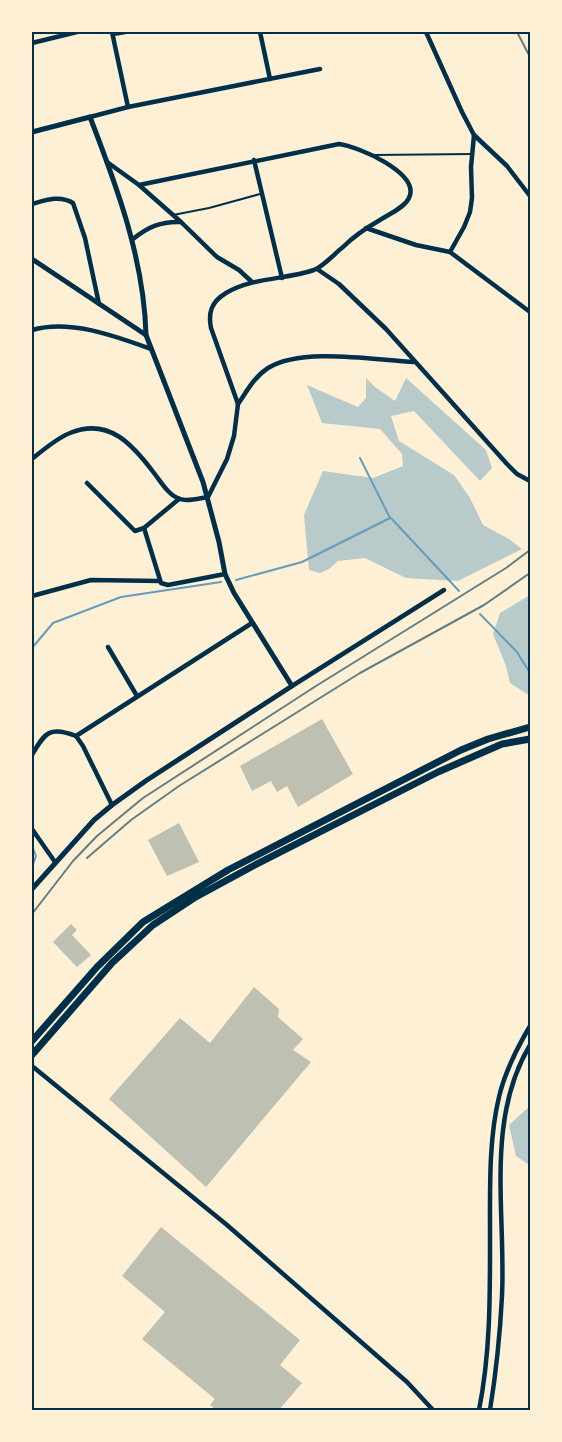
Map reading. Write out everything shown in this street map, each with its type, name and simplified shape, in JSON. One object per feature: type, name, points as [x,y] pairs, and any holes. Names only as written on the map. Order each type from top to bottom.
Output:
[{"type":"main road","points":[[32,1041],[97,967],[138,927],[189,893],[228,870],[461,750],[488,739],[531,727]]},
{"type":"main road","points":[[32,1055],[112,963],[153,925],[195,898],[438,772],[502,744],[531,739]]},
{"type":"street","points":[[32,42],[77,32]]},
{"type":"street","points":[[125,32],[113,33],[128,107]]},
{"type":"street","points":[[260,32],[270,79]]},
{"type":"street","points":[[426,32],[474,135],[507,165],[531,196]]},
{"type":"street","points":[[32,132],[128,107],[320,69]]},
{"type":"street","points":[[90,117],[132,238],[146,309],[146,335],[208,497],[225,574],[234,593],[292,686]]},
{"type":"street","points":[[450,252],[470,212],[474,135]]},
{"type":"street","points":[[139,185],[325,146],[351,145],[399,171],[407,180],[411,190],[410,197],[405,203],[366,228],[317,269],[282,278],[252,282],[226,293],[211,308],[209,315],[211,328],[238,404]]},
{"type":"street","points":[[254,160],[282,278]]},
{"type":"street","points":[[107,162],[173,214],[217,257],[239,270],[252,282]]},
{"type":"street","points":[[32,204],[54,198],[73,203],[78,212],[99,304]]},
{"type":"street","points":[[132,238],[166,221],[181,222]]},
{"type":"street","points":[[366,228],[450,252],[531,312]]},
{"type":"street","points":[[32,259],[146,335]]},
{"type":"street","points":[[317,269],[339,284],[361,305],[507,464],[517,474],[531,481]]},
{"type":"street","points":[[32,330],[63,326],[118,337],[151,349]]},
{"type":"street","points":[[208,497],[228,459],[238,404],[254,380],[267,369],[286,360],[323,356],[414,362]]},
{"type":"street","points":[[32,459],[68,433],[86,428],[101,429],[120,436],[136,448],[165,488],[179,499]]},
{"type":"street","points":[[87,483],[132,529],[139,531],[179,499],[208,497]]},
{"type":"street","points":[[144,528],[161,584],[168,585],[225,574]]},
{"type":"street","points":[[32,596],[91,580],[160,580]]},
{"type":"street","points":[[32,890],[55,861],[94,820],[112,805],[292,686],[444,590]]},
{"type":"street","points":[[76,736],[252,623]]},
{"type":"street","points":[[108,647],[137,696]]},
{"type":"street","points":[[32,755],[45,735],[54,730],[76,736],[112,805]]},
{"type":"street","points":[[32,829],[55,861]]},
{"type":"street","points":[[479,1410],[486,1374],[490,1299],[490,1171],[499,1096],[513,1055],[531,1026]]},
{"type":"street","points":[[490,1410],[502,1296],[500,1168],[508,1099],[521,1060],[531,1045]]},
{"type":"street","points":[[32,1066],[227,1225],[407,1382],[433,1410]]},
{"type":"lane","points":[[372,155],[472,154]]},
{"type":"lane","points":[[173,214],[209,208],[262,193]]},
{"type":"shaded area","points":[[366,378],[395,401],[406,378],[486,450],[492,468],[480,481],[414,411],[391,416],[399,441],[454,475],[470,498],[483,525],[522,549],[458,581],[406,578],[365,558],[338,561],[320,573],[309,570],[304,515],[323,471],[373,478],[403,466],[402,454],[380,429],[322,423],[307,385],[358,407],[366,398]]},
{"type":"shaded area","points":[[530,595],[530,696],[510,683],[493,634],[500,613]]},
{"type":"shaded area","points":[[530,1106],[530,1173],[528,1164],[516,1156],[509,1125]]},
{"type":"building","points":[[322,719],[353,774],[298,807],[287,786],[277,792],[271,781],[252,791],[240,766]]},
{"type":"building","points":[[179,823],[199,862],[167,876],[148,840]]},
{"type":"building","points":[[71,924],[77,930],[72,935],[91,955],[77,967],[53,942]]},
{"type":"building","points":[[254,987],[279,1009],[278,1017],[303,1039],[293,1050],[311,1062],[206,1187],[109,1099],[180,1018],[210,1043]]},
{"type":"building","points":[[161,1227],[300,1340],[280,1365],[302,1383],[279,1410],[217,1410],[210,1405],[215,1399],[142,1339],[165,1312],[122,1276]]},
{"type":"waterway","points":[[236,580],[302,562],[390,518],[360,458]]},
{"type":"waterway","points":[[391,518],[459,591]]},
{"type":"waterway","points":[[32,648],[53,623],[121,597],[221,582]]},
{"type":"waterway","points":[[480,614],[517,652],[530,673]]},
{"type":"waterway","points":[[32,846],[36,856],[32,867]]},
{"type":"railway","points":[[517,32],[530,57]]},
{"type":"railway","points":[[32,914],[73,861],[97,836],[143,798],[316,686],[506,568],[530,550]]},
{"type":"railway","points":[[87,858],[131,820],[179,786],[360,673],[484,605],[530,573]]}]
